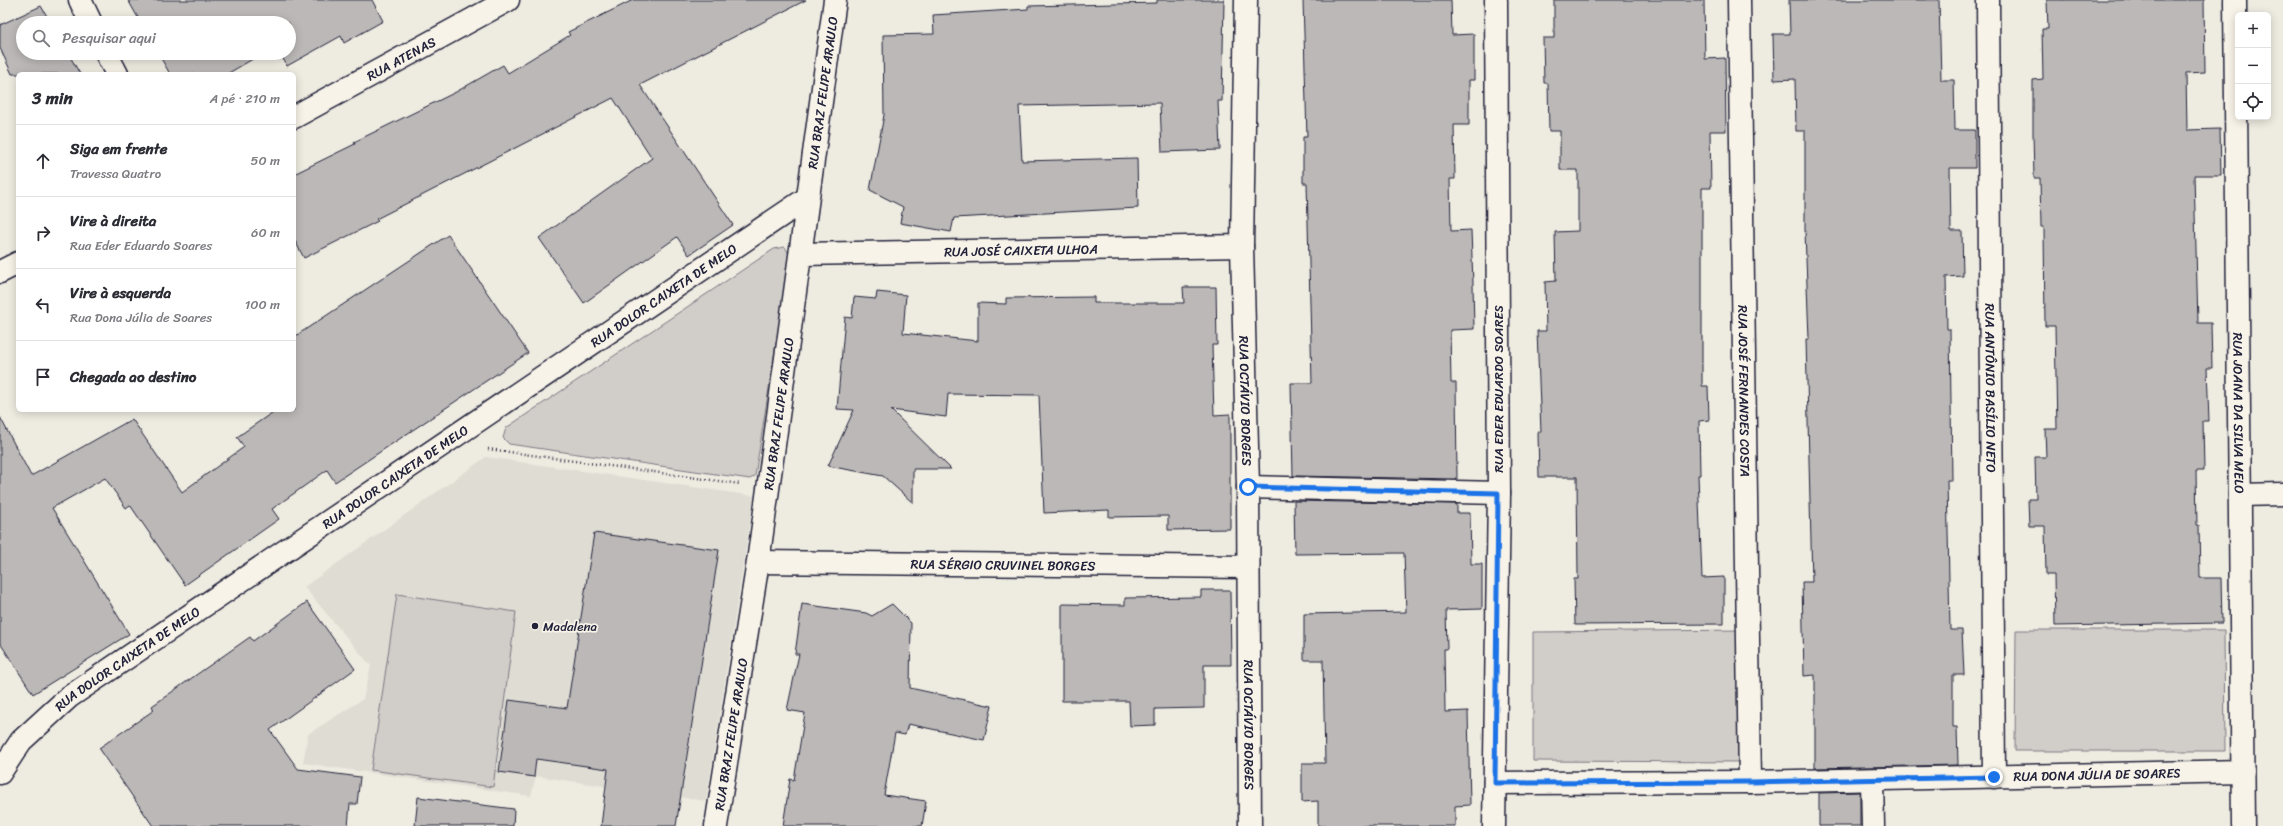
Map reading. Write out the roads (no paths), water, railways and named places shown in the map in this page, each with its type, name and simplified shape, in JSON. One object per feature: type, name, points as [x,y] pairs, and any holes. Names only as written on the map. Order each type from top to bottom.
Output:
[{"type":"street","points":[[80,0],[88,16]]},
{"type":"street","name":"RUA ATENAS","points":[[296,116],[508,0]]},
{"type":"street","name":"RUA BRAZ FELIPE ARAULO","points":[[716,826],[758,562],[835,0]]},
{"type":"street","name":"RUA OCTÁVIO BORGES","points":[[1246,0],[1242,246],[1248,487],[1250,826]]},
{"type":"street","name":"RUA EDER EDUARDO SOARES","points":[[1494,826],[1498,493],[1496,0]]},
{"type":"street","name":"RUA JOSÉ FERNANDES COSTA","points":[[1739,0],[1750,782]]},
{"type":"street","name":"RUA ANTÔNIO BASÍLIO NETO","points":[[1988,0],[1994,777]]},
{"type":"street","name":"RUA JOANA DA SILVA MELO","points":[[2235,0],[2243,826]]},
{"type":"street","points":[[110,60],[116,72]]},
{"type":"street","name":"RUA DOLOR CAIXETA DE MELO","points":[[0,773],[21,741],[69,697],[807,198]]},
{"type":"street","name":"RUA JOSÉ CAIXETA ULHOA","points":[[801,254],[1242,246]]},
{"type":"street","points":[[0,272],[16,264]]},
{"type":"street","points":[[1248,487],[1498,493]]},
{"type":"street","points":[[2240,495],[2283,494]]},
{"type":"street","name":"RUA SÉRGIO CRUVINEL BORGES","points":[[758,562],[1248,567]]},
{"type":"street","name":"RUA DONA JÚLIA DE SOARES","points":[[1495,783],[1872,780],[2243,770]]},
{"type":"street","points":[[1872,780],[1872,826]]},
{"type":"place","name":"Madalena","points":[[535,626]]}]
